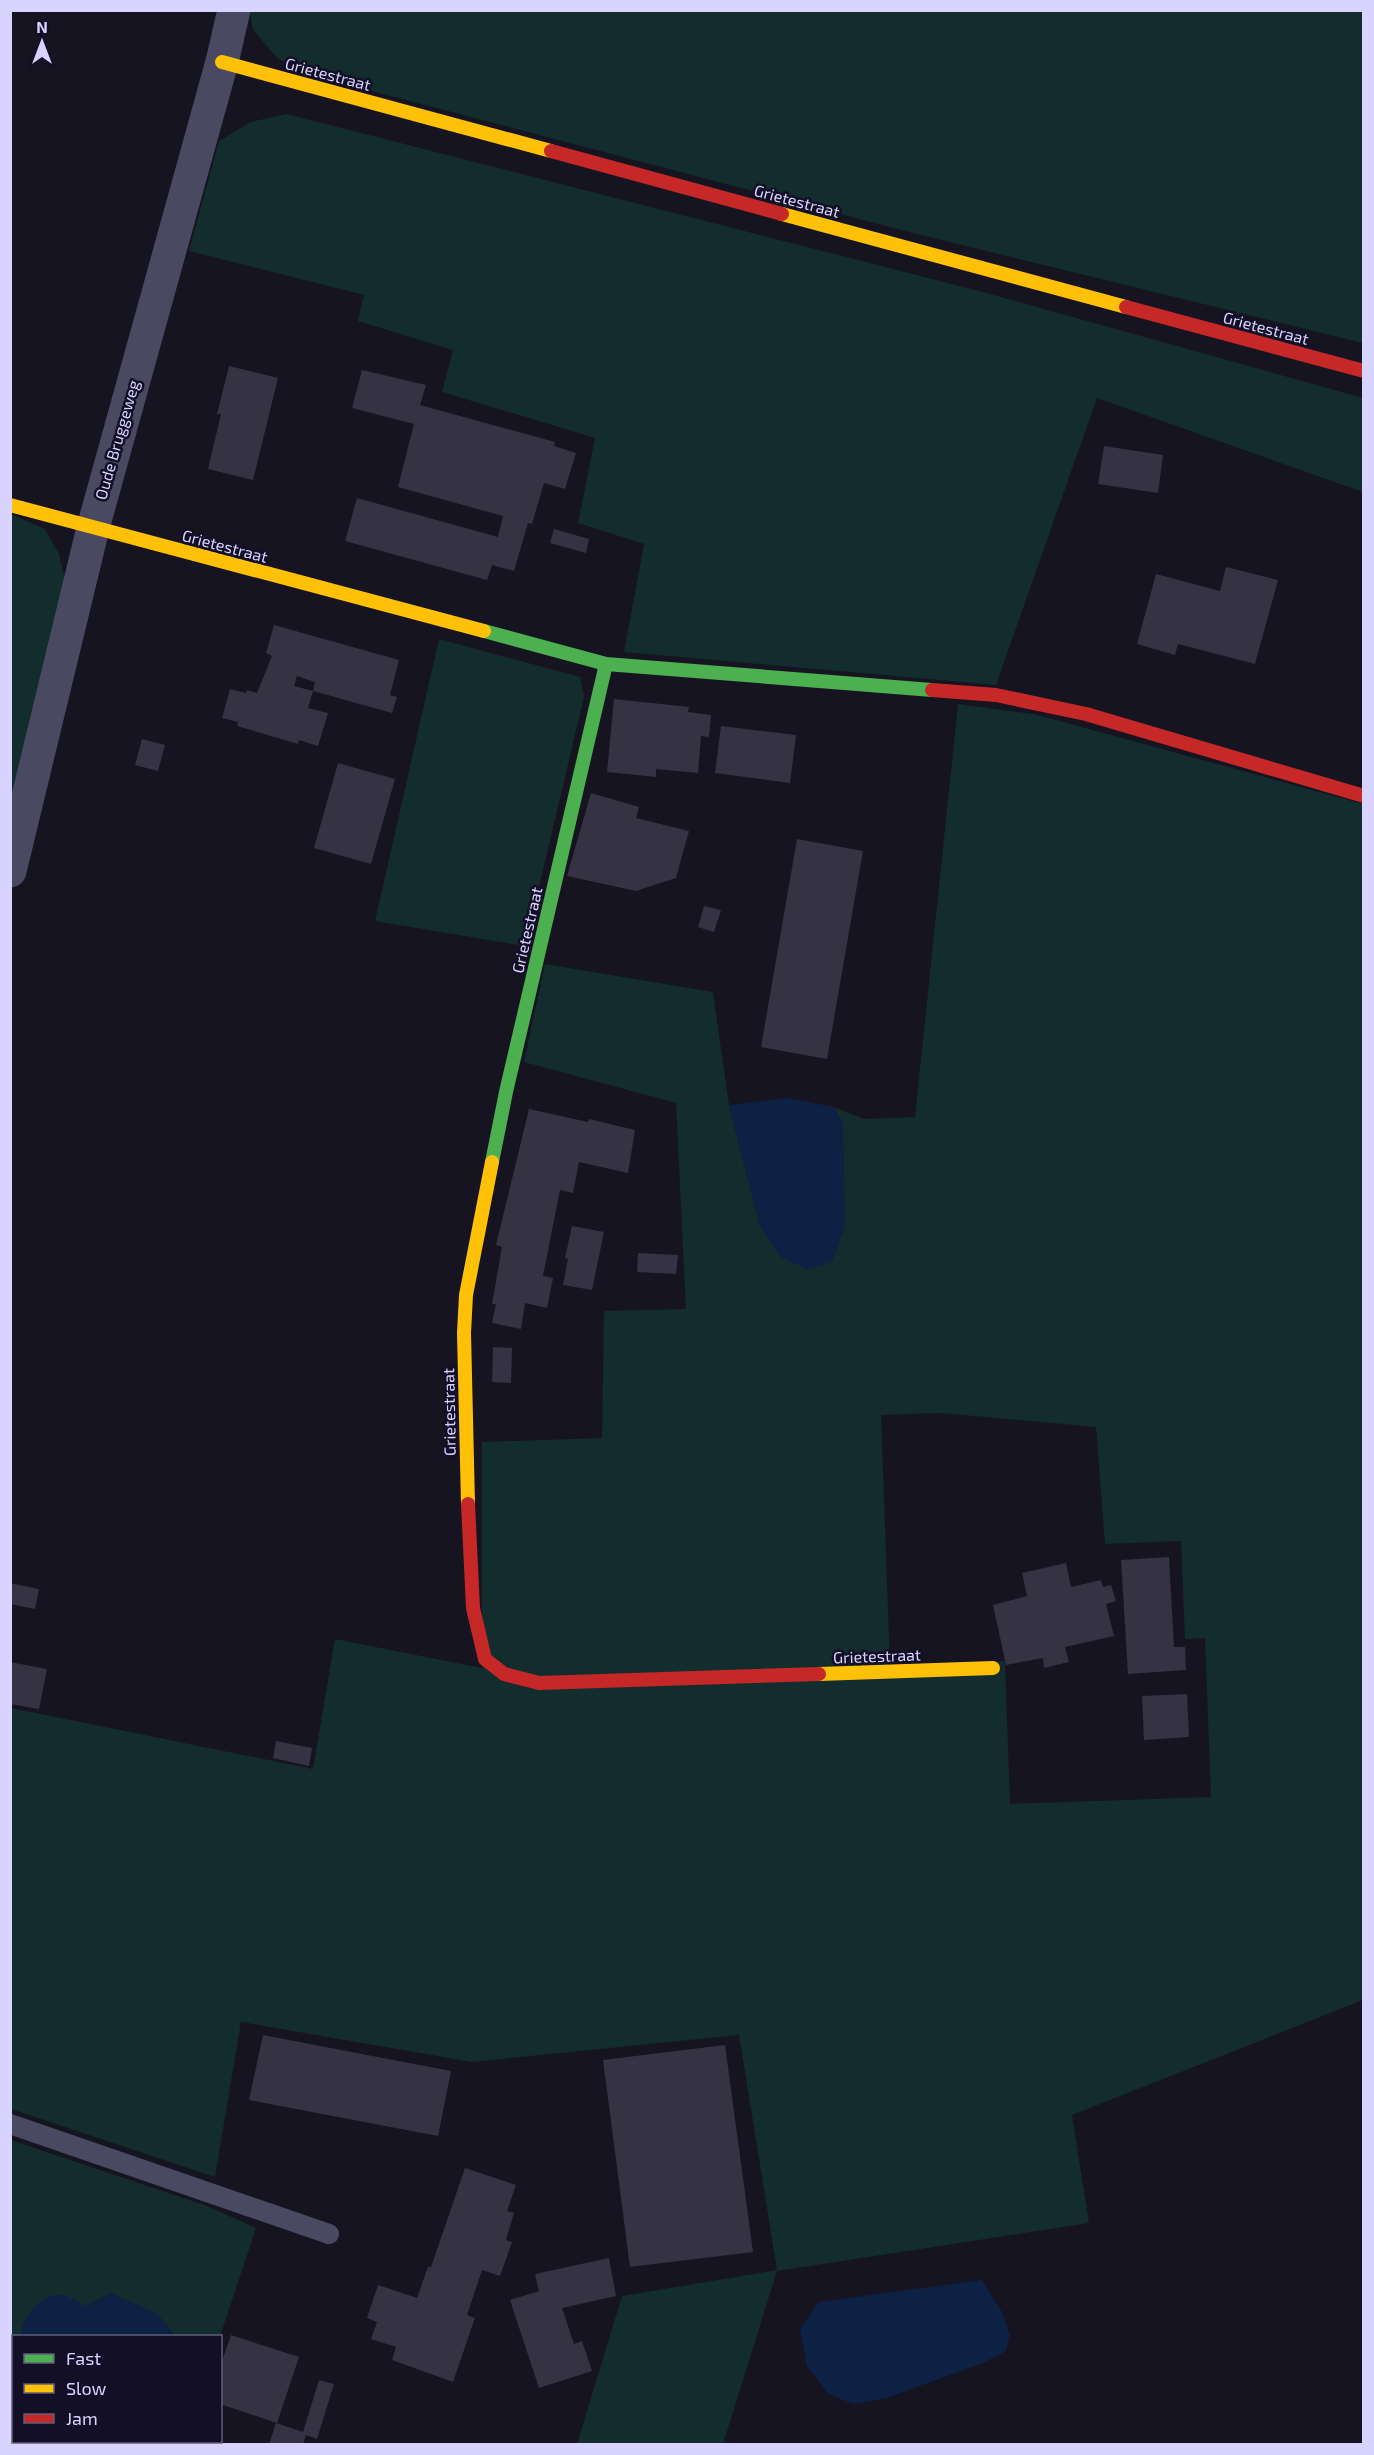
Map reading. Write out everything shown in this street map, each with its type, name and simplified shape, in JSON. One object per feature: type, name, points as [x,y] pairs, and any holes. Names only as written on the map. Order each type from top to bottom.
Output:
[{"type":"street","name":"Oude Bruggeweg","points":[[10,872],[93,528],[222,62],[234,10]]},
{"type":"street","name":"Grietestraat","points":[[222,62],[1364,371]]},
{"type":"street","name":"Grietestraat","points":[[10,505],[606,664],[996,695],[1086,714],[1364,796]]},
{"type":"street","name":"Grietestraat","points":[[606,664],[506,1092],[466,1295],[464,1333],[466,1453],[473,1608],[485,1659],[504,1674],[539,1683],[993,1668]]},
{"type":"lane","points":[[10,2124],[329,2234]]},
{"type":"green space","points":[[250,11],[1363,11],[1363,343],[909,232],[322,78],[278,59],[253,30]]},
{"type":"green space","points":[[287,114],[983,292],[1363,398],[1363,492],[1097,398],[996,685],[624,652],[644,544],[578,523],[595,438],[442,392],[453,350],[358,321],[364,295],[189,251],[219,141],[251,122]]},
{"type":"green space","points":[[11,514],[45,529],[59,554],[67,590],[11,826]]},
{"type":"green space","points":[[439,639],[580,677],[584,697],[525,946],[375,921]]},
{"type":"green space","points":[[958,704],[1034,714],[1363,804],[1363,2000],[1072,2115],[1089,2223],[777,2271],[723,2444],[577,2444],[622,2296],[777,2270],[739,2035],[472,2062],[241,2022],[215,2177],[11,2109],[11,1708],[313,1769],[335,1639],[482,1668],[482,1442],[602,1438],[604,1311],[686,1309],[676,1103],[524,1062],[545,964],[713,992],[729,1105],[760,1226],[843,1124],[834,1107],[864,1119],[915,1117]],"holes":[[[941,1413],[1096,1427],[1105,1544],[1181,1541],[1185,1639],[1205,1638],[1211,1797],[1010,1804],[1005,1661],[890,1666],[881,1415]]]},
{"type":"green space","points":[[11,2140],[207,2206],[256,2228],[220,2335],[12,2335],[11,2381]]},
{"type":"green space","points":[[18,2443],[205,2444],[18,2444]]},
{"type":"water","points":[[788,1098],[834,1107],[843,1124],[845,1226],[832,1262],[807,1269],[781,1257],[760,1226],[729,1105]]},
{"type":"water","points":[[982,2280],[1002,2312],[1010,2335],[1006,2351],[983,2363],[886,2398],[853,2404],[829,2394],[807,2366],[800,2329],[819,2302]]},
{"type":"water","points":[[111,2293],[158,2314],[174,2335],[22,2335],[28,2315],[46,2298],[60,2295],[86,2306]]},
{"type":"building","points":[[229,366],[278,378],[253,480],[208,469],[221,414],[217,414]]},
{"type":"building","points":[[362,370],[426,385],[420,405],[555,442],[554,446],[576,453],[565,489],[544,483],[532,524],[528,523],[514,571],[492,565],[487,580],[345,541],[357,498],[498,537],[503,516],[398,487],[414,424],[352,408]]},
{"type":"building","points":[[1104,446],[1163,455],[1158,493],[1098,484]]},
{"type":"building","points":[[554,529],[589,539],[586,553],[550,543]]},
{"type":"building","points":[[1226,567],[1278,580],[1255,664],[1178,644],[1175,655],[1137,644],[1156,574],[1220,591]]},
{"type":"building","points":[[274,625],[399,660],[390,695],[397,697],[392,713],[313,691],[308,708],[328,713],[318,746],[299,740],[298,744],[237,726],[238,722],[222,718],[230,689],[257,693],[272,656],[266,653]],"holes":[[[297,676],[315,682],[313,691],[294,686]]]},
{"type":"building","points":[[614,699],[689,707],[688,712],[711,715],[709,737],[701,736],[698,773],[656,769],[656,777],[607,772]]},
{"type":"building","points":[[721,726],[796,735],[790,783],[715,773]]},
{"type":"building","points":[[142,739],[165,745],[158,771],[135,765]]},
{"type":"building","points":[[338,763],[395,779],[371,864],[314,848]]},
{"type":"building","points":[[591,793],[639,807],[636,818],[689,831],[676,878],[636,891],[567,876]]},
{"type":"building","points":[[797,839],[863,851],[827,1059],[761,1047]]},
{"type":"building","points":[[704,906],[721,910],[714,932],[698,927]]},
{"type":"building","points":[[529,1109],[588,1122],[589,1119],[635,1130],[628,1173],[579,1162],[573,1193],[560,1190],[543,1276],[553,1278],[547,1308],[525,1303],[521,1329],[492,1323],[496,1304],[492,1304],[502,1247],[496,1245]]},
{"type":"building","points":[[572,1226],[604,1232],[592,1290],[563,1285],[568,1259],[565,1258]]},
{"type":"building","points":[[638,1253],[678,1255],[676,1274],[637,1272]]},
{"type":"building","points":[[493,1347],[512,1348],[511,1383],[492,1382]]},
{"type":"building","points":[[1169,1557],[1174,1647],[1185,1647],[1186,1670],[1128,1674],[1121,1560]]},
{"type":"building","points":[[1066,1563],[1071,1587],[1101,1580],[1103,1587],[1111,1585],[1116,1601],[1106,1604],[1114,1636],[1065,1647],[1069,1662],[1044,1668],[1043,1658],[1006,1665],[993,1605],[1027,1596],[1022,1573]]},
{"type":"building","points":[[10,1583],[39,1589],[35,1609],[10,1604]]},
{"type":"building","points":[[10,1662],[47,1669],[39,1709],[10,1704]]},
{"type":"building","points":[[1187,1694],[1189,1737],[1144,1740],[1142,1696]]},
{"type":"building","points":[[276,1741],[312,1748],[309,1766],[273,1758]]},
{"type":"building","points":[[263,2035],[451,2071],[438,2136],[249,2100]]},
{"type":"building","points":[[725,2045],[753,2252],[630,2267],[603,2060]]},
{"type":"building","points":[[465,2168],[516,2185],[507,2211],[514,2213],[506,2240],[512,2242],[500,2276],[482,2270],[467,2315],[475,2318],[453,2382],[392,2360],[396,2347],[371,2339],[377,2322],[367,2318],[378,2285],[417,2298],[428,2267],[431,2267]]},
{"type":"building","points":[[609,2258],[616,2296],[562,2308],[574,2344],[582,2341],[592,2371],[539,2388],[510,2300],[539,2291],[535,2274]]},
{"type":"building","points":[[231,2335],[299,2357],[277,2423],[222,2405],[222,2361]]},
{"type":"building","points":[[319,2380],[334,2384],[317,2439],[306,2435],[303,2444],[269,2444],[276,2423],[303,2432]]},
{"type":"traffic: fast","points":[[484,631],[606,664],[932,690]]},
{"type":"traffic: fast","points":[[492,1162],[506,1092],[606,664]]},
{"type":"traffic: slow","points":[[222,62],[551,151]]},
{"type":"traffic: slow","points":[[782,214],[1126,307]]},
{"type":"traffic: slow","points":[[10,505],[484,631]]},
{"type":"traffic: slow","points":[[468,1504],[464,1333],[466,1295],[492,1162]]},
{"type":"traffic: slow","points":[[819,1674],[993,1668]]},
{"type":"traffic: jam","points":[[551,151],[782,214]]},
{"type":"traffic: jam","points":[[1126,307],[1364,371]]},
{"type":"traffic: jam","points":[[932,690],[996,695],[1086,714],[1364,796]]},
{"type":"traffic: jam","points":[[468,1504],[473,1608],[485,1659],[504,1674],[539,1683],[819,1674]]}]
